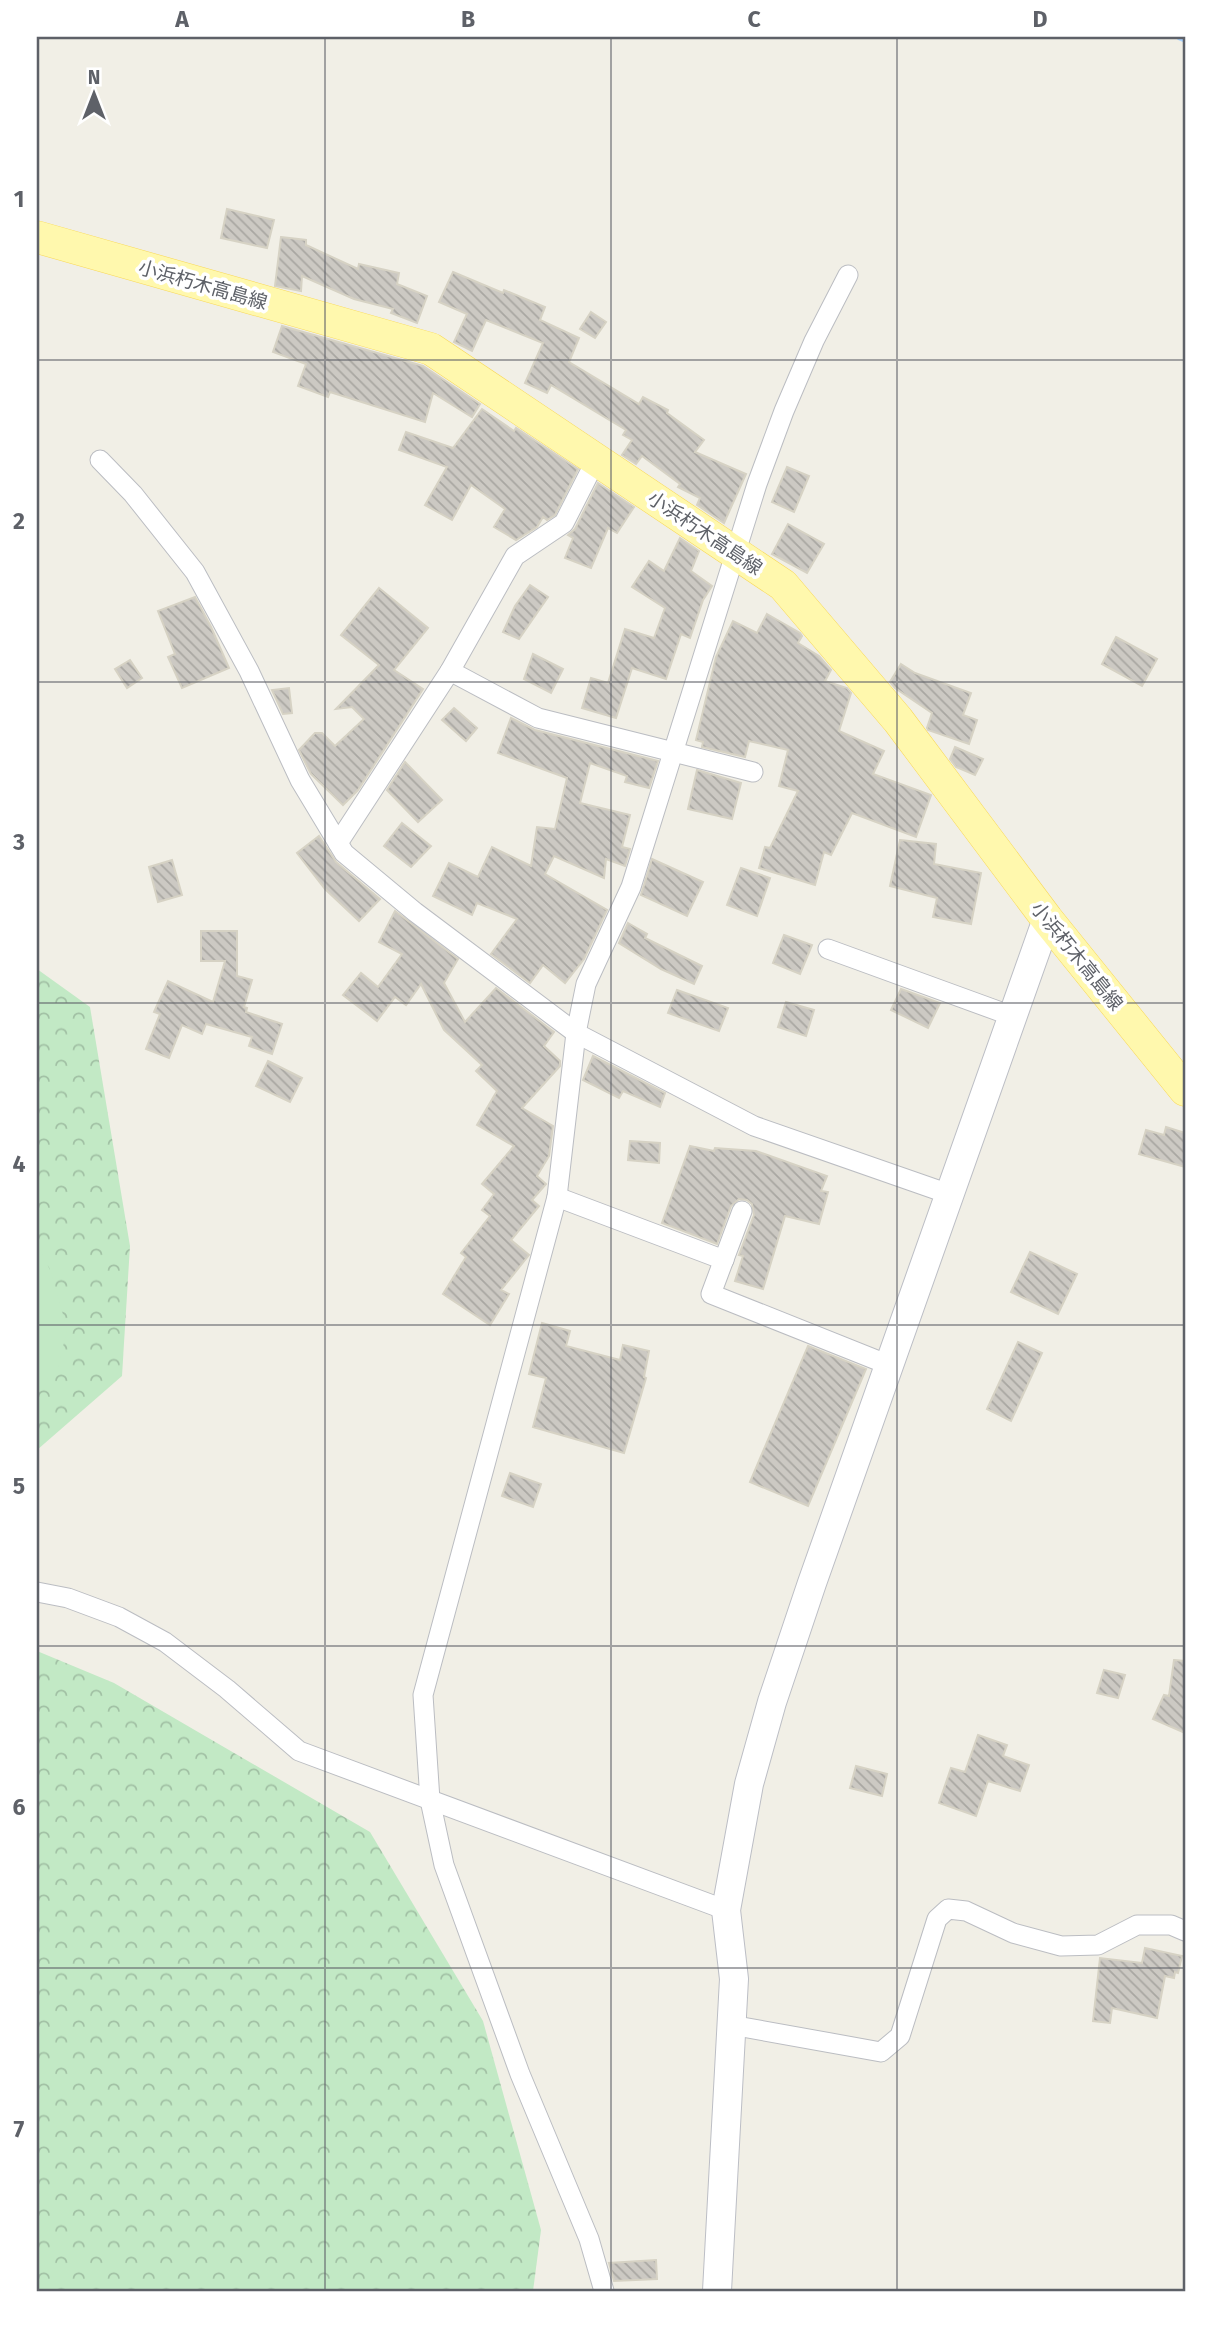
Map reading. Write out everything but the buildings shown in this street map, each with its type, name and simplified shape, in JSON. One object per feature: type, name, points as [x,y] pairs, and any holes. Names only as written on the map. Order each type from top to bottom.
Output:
[{"type":"main road","name":"小浜朽木高島線","points":[[37,237],[431,349],[783,585],[898,720],[1047,919],[1185,1090]]},
{"type":"main road","points":[[717,2291],[734,1979],[726,1909],[749,1784],[772,1702],[1047,919]]},
{"type":"street","points":[[604,2291],[589,2239],[520,2074],[444,1865],[430,1800],[423,1695],[557,1197],[576,1033],[586,984],[631,887],[736,553],[784,411],[814,341],[848,275]]},
{"type":"street","points":[[100,460],[133,494],[195,572],[249,671],[300,780],[344,853],[415,912],[576,1033],[754,1126],[949,1194]]},
{"type":"street","points":[[338,843],[450,671],[515,556],[564,523],[596,460]]},
{"type":"street","points":[[450,671],[538,718],[753,772]]},
{"type":"street","points":[[828,950],[1012,1016]]},
{"type":"street","points":[[557,1197],[724,1260]]},
{"type":"street","points":[[742,1212],[710,1294],[889,1364]]},
{"type":"street","points":[[37,1592],[68,1598],[119,1617],[165,1642],[227,1689],[299,1751],[726,1909]]},
{"type":"street","points":[[731,2025],[881,2052],[900,2036],[937,1919],[948,1909],[966,1911],[1013,1933],[1061,1946],[1098,1945],[1137,1925],[1171,1925],[1185,1931]]},
{"type":"green space","points":[[37,969],[90,1007],[130,1246],[122,1376],[37,1450]]},
{"type":"green space","points":[[37,1243],[51,1272],[67,1329],[58,1369],[37,1388]]},
{"type":"green space","points":[[37,1651],[114,1683],[370,1832],[483,2021],[541,2230],[533,2291],[37,2291]]},
{"type":"waterway","points":[[1180,37],[1185,39]]}]
